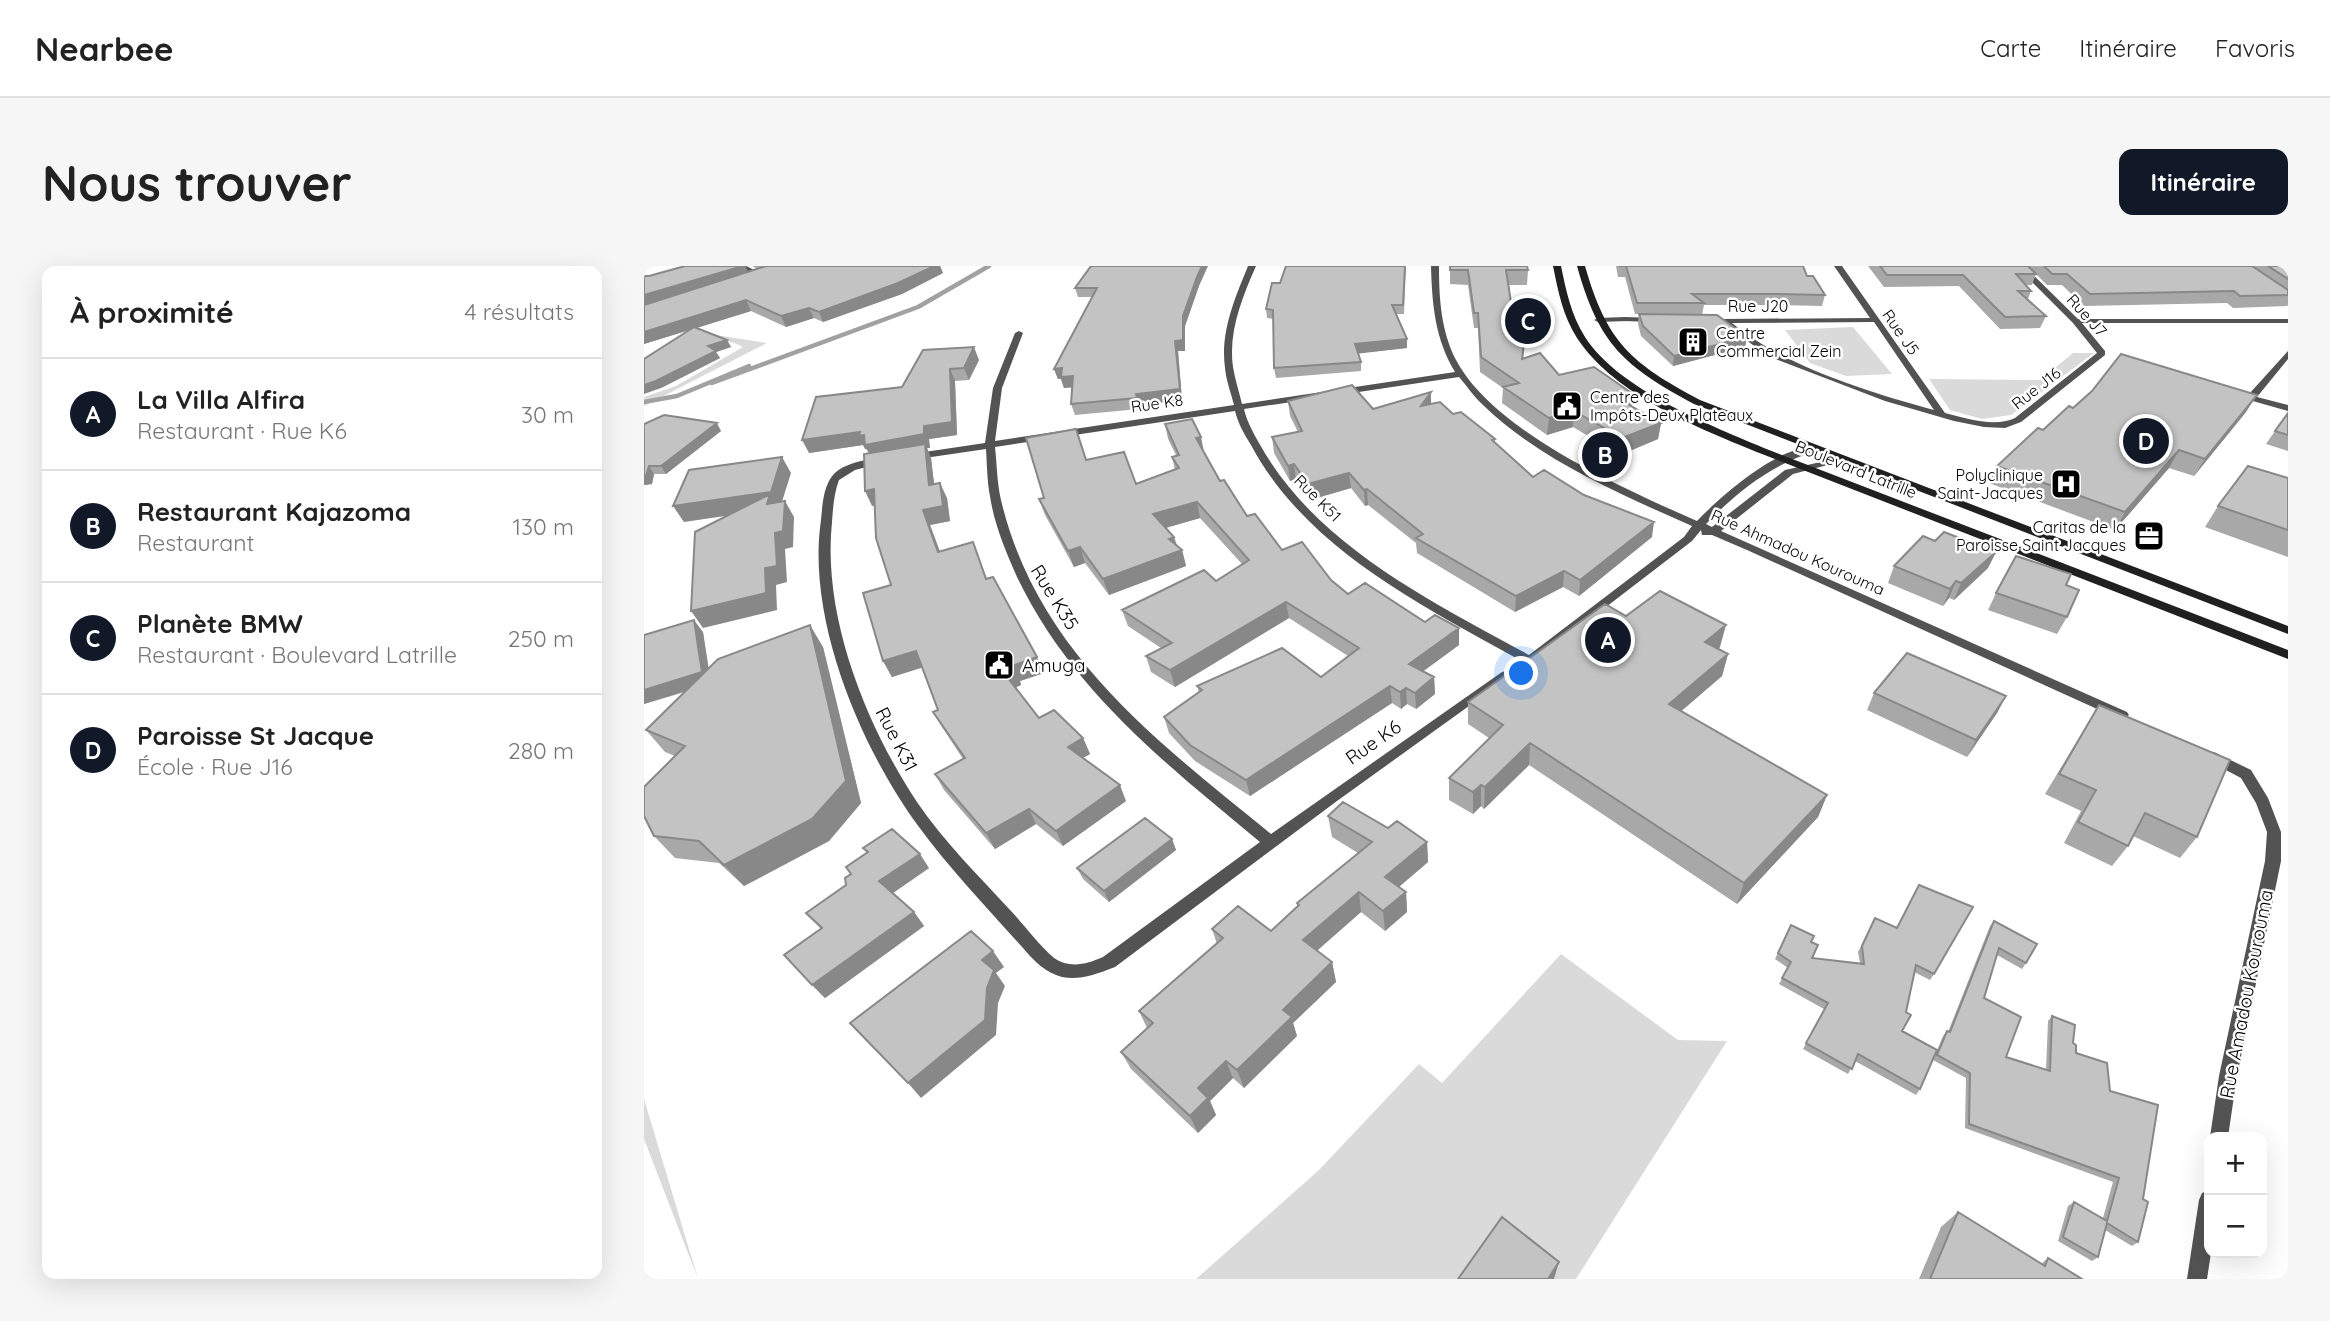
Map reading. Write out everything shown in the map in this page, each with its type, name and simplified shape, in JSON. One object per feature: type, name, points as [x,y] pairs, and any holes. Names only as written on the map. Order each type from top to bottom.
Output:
[{"type":"main road","name":"Boulevard Latrille","points":[[1557,266],[1572,324],[1596,356],[1633,387],[1678,412],[1804,466],[2288,656]]},
{"type":"main road","name":"Boulevard Latrille","points":[[1581,266],[1591,307],[1622,353],[1656,380],[1726,416],[2288,629]]},
{"type":"street","points":[[740,266],[763,276]]},
{"type":"street","name":"Rue K51","points":[[1252,266],[1238,300],[1230,331],[1228,368],[1237,406],[1254,442],[1277,478],[1350,551],[1411,594],[1529,660]]},
{"type":"street","name":"Rue Ahmadou Kourouma","points":[[1435,266],[1437,323],[1460,374],[1490,406],[1557,455],[1714,531],[2139,722]]},
{"type":"street","name":"Rue J5","points":[[1838,266],[1941,414]]},
{"type":"street","name":"Rue J7","points":[[2020,266],[2076,321],[2102,353]]},
{"type":"street","points":[[750,280],[774,273]]},
{"type":"street","points":[[1598,320],[1663,320]]},
{"type":"street","name":"Rue J20","points":[[1713,320],[1875,320]]},
{"type":"street","name":"Rue J16","points":[[1726,321],[1748,341],[1793,364],[1941,414],[1984,424],[2003,425],[2018,420],[2102,353]]},
{"type":"street","points":[[2076,321],[2288,321]]},
{"type":"street","name":"Rue K35","points":[[1019,333],[997,381],[991,409],[989,444],[994,494],[1005,537],[1022,582],[1051,627],[1089,677],[1143,736],[1270,842]]},
{"type":"street","points":[[2102,353],[2115,357]]},
{"type":"street","points":[[2251,398],[2288,354]]},
{"type":"street","name":"Rue K8","points":[[859,465],[1460,374]]},
{"type":"street","points":[[2226,390],[2288,408]]},
{"type":"street","name":"Rue K6","points":[[1079,974],[1109,962],[1270,842],[1529,660],[1688,539],[1699,524],[1784,457],[1814,449]]},
{"type":"street","name":"Rue K6","points":[[1688,539],[1714,531],[1789,472],[1804,466],[1840,459]]},
{"type":"street","name":"Rue K31","points":[[859,465],[842,472],[833,480],[825,522],[827,584],[834,621],[842,657],[866,725],[903,793],[953,858],[1052,966],[1079,974]]},
{"type":"street","name":"Rue Amadou Kourouma","points":[[2201,751],[2246,774],[2263,802],[2274,832],[2273,861],[2228,1076],[2220,1132]]},
{"type":"street","points":[[2197,1279],[2204,1233]]},
{"type":"shaded area","points":[[1853,327],[1892,374],[1846,376],[1810,363],[1785,330]]},
{"type":"shaded area","points":[[709,334],[767,343],[644,406],[644,397],[676,386],[743,347],[718,340],[705,341],[681,347],[644,363],[644,358]]},
{"type":"shaded area","points":[[2073,353],[2094,353],[2011,415],[1982,419],[1950,410],[1929,379],[2040,380]]},
{"type":"shaded area","points":[[1561,954],[1678,1040],[1727,1041],[1576,1279],[1196,1279],[1319,1170],[1419,1064],[1442,1083]]},
{"type":"shaded area","points":[[644,1099],[698,1279],[644,1139]]},
{"type":"building","points":[[685,266],[743,266],[644,295],[644,276]]},
{"type":"building","points":[[766,266],[934,266],[898,283],[819,312],[809,308],[781,316],[746,300],[644,332],[644,305]]},
{"type":"building","points":[[1091,266],[1202,266],[1183,316],[1183,340],[1175,341],[1180,389],[1136,394],[1137,398],[1071,404],[1073,376],[1061,377],[1062,368],[1054,369],[1097,288],[1075,288]]},
{"type":"building","points":[[1286,266],[1405,266],[1403,305],[1392,305],[1407,339],[1355,344],[1361,362],[1274,368],[1273,310],[1266,309],[1272,283],[1280,283]]},
{"type":"building","points":[[1450,266],[1527,266],[1528,270],[1506,270],[1515,328],[1526,328],[1522,359],[1540,353],[1559,375],[1594,367],[1633,394],[1617,398],[1661,423],[1622,438],[1574,411],[1549,418],[1503,387],[1519,383],[1481,357],[1478,313],[1474,313],[1468,270],[1450,270]]},
{"type":"building","points":[[1626,266],[1803,266],[1807,276],[1813,276],[1825,295],[1692,294],[1704,303],[1637,303]]},
{"type":"building","points":[[1880,266],[2028,266],[2036,274],[2016,274],[2031,291],[2018,291],[2046,316],[2005,317],[1963,275],[1887,275]]},
{"type":"building","points":[[2044,266],[2252,266],[2288,290],[2288,295],[2240,296],[2234,291],[2090,294],[2067,274],[2052,274]]},
{"type":"building","points":[[2268,266],[2288,266],[2288,279]]},
{"type":"building","points":[[1639,314],[1717,315],[1747,337],[1674,356],[1643,326]]},
{"type":"building","points":[[694,327],[727,340],[708,346],[716,351],[644,385],[644,359]]},
{"type":"building","points":[[974,347],[964,368],[950,369],[952,422],[924,426],[924,434],[865,445],[864,435],[859,436],[860,432],[802,440],[816,397],[902,387],[923,350]]},
{"type":"building","points":[[2121,354],[2257,395],[2205,459],[2179,450],[2125,512],[1997,466],[2038,428],[2043,430],[2069,406],[2073,408],[2092,391]]},
{"type":"building","points":[[1352,385],[1373,409],[1431,392],[1421,406],[1440,402],[1453,414],[1461,412],[1495,439],[1492,440],[1533,477],[1544,470],[1584,495],[1654,522],[1580,580],[1564,571],[1516,596],[1416,538],[1423,534],[1367,489],[1364,490],[1349,473],[1308,484],[1294,464],[1288,466],[1272,437],[1302,431],[1288,401]]},
{"type":"building","points":[[2288,413],[2288,435],[2275,431]]},
{"type":"building","points":[[664,415],[717,423],[661,466],[649,466],[644,477],[644,424]]},
{"type":"building","points":[[1192,419],[1201,437],[1196,438],[1220,481],[1224,480],[1247,516],[1255,514],[1282,550],[1302,542],[1331,580],[1348,594],[1365,583],[1425,622],[1435,615],[1459,628],[1409,664],[1434,677],[1415,693],[1406,688],[1400,692],[1390,686],[1246,780],[1190,745],[1164,717],[1202,690],[1197,686],[1282,648],[1321,677],[1359,648],[1286,602],[1170,670],[1146,656],[1172,643],[1122,610],[1204,570],[1216,581],[1249,560],[1197,502],[1153,514],[1174,537],[1169,539],[1182,550],[1103,579],[1080,547],[1068,551],[1039,499],[1044,498],[1026,438],[1076,429],[1086,460],[1124,452],[1136,484],[1179,468],[1172,457],[1179,455],[1165,424]]},
{"type":"building","points":[[925,444],[929,485],[940,483],[943,506],[923,510],[938,552],[973,542],[986,579],[993,577],[1037,657],[1012,666],[1014,670],[1004,673],[1039,718],[1054,710],[1083,738],[1068,747],[1120,785],[1056,831],[1029,809],[986,833],[935,774],[965,758],[933,712],[938,710],[916,651],[883,661],[863,593],[891,585],[876,538],[874,489],[865,491],[864,454]]},
{"type":"building","points":[[782,457],[771,492],[673,506],[689,470]]},
{"type":"building","points":[[2248,466],[2288,478],[2288,530],[2218,506]]},
{"type":"building","points":[[770,494],[767,504],[785,501],[783,531],[775,533],[777,566],[765,568],[766,593],[691,611],[695,532]]},
{"type":"building","points":[[1944,532],[1996,552],[1961,583],[1956,581],[1950,589],[1894,566],[1923,536],[1935,541]]},
{"type":"building","points":[[2016,556],[2071,574],[2066,585],[2079,590],[2067,617],[1996,593]]},
{"type":"building","points":[[1660,591],[1726,625],[1705,642],[1728,654],[1669,704],[1827,795],[1744,883],[1530,743],[1485,787],[1481,785],[1473,792],[1449,778],[1503,725],[1468,702],[1605,604],[1626,616]]},
{"type":"building","points":[[694,620],[702,672],[644,690],[644,635]]},
{"type":"building","points":[[810,625],[846,781],[812,819],[724,865],[699,841],[654,836],[644,816],[644,787],[685,746],[646,730],[718,659]]},
{"type":"building","points":[[1907,653],[2006,696],[1976,740],[1874,693]]},
{"type":"building","points":[[2099,705],[2230,760],[2197,837],[2145,813],[2128,846],[2078,822],[2096,790],[2059,774]]},
{"type":"building","points":[[1343,802],[1388,828],[1397,821],[1427,842],[1385,877],[1406,892],[1383,911],[1359,892],[1303,940],[1332,962],[1283,1010],[1292,1017],[1237,1070],[1226,1061],[1198,1088],[1208,1098],[1190,1116],[1121,1052],[1153,1023],[1139,1011],[1223,938],[1212,929],[1238,906],[1271,931],[1299,905],[1297,903],[1372,842],[1328,816]]},
{"type":"building","points":[[1145,818],[1172,839],[1104,891],[1077,868]]},
{"type":"building","points":[[892,829],[920,854],[879,881],[914,912],[812,985],[784,955],[822,928],[806,913],[846,885],[845,878],[851,874],[846,867],[868,852],[863,848]]},
{"type":"building","points":[[1919,885],[1973,907],[1934,974],[1916,965],[1906,1012],[1911,1015],[1902,1031],[1937,1050],[1920,1089],[1858,1054],[1852,1069],[1806,1043],[1828,1003],[1782,978],[1791,962],[1778,953],[1791,925],[1814,936],[1811,942],[1818,945],[1812,958],[1864,964],[1862,946],[1875,918],[1897,928]]},
{"type":"building","points":[[1994,921],[2037,944],[2026,963],[1999,948],[1984,998],[2021,1017],[2006,1057],[2050,1071],[2052,1016],[2075,1025],[2073,1043],[2076,1045],[2076,1053],[2107,1063],[2110,1091],[2158,1105],[2143,1199],[2148,1202],[2138,1242],[2107,1223],[2098,1257],[2063,1237],[2074,1202],[2107,1221],[2119,1178],[1969,1124],[1970,1073],[1937,1055],[1947,1031],[1950,1032]]},
{"type":"building","points":[[971,931],[993,951],[982,960],[994,970],[987,988],[985,1020],[908,1083],[850,1023]]},
{"type":"building","points":[[1958,1212],[2045,1266],[2048,1258],[2082,1279],[1930,1279]]},
{"type":"building","points":[[1502,1217],[1559,1262],[1548,1279],[1458,1279]]},
{"type":"waterway","points":[[644,402],[677,396],[749,366],[712,383],[918,307],[989,266]]},
{"type":"place","name":"Planète BMW","points":[[1528,321]]},
{"type":"place","name":"Centre Commercial Zein","points":[[1693,342]]},
{"type":"place","name":"Centre des Impôts-Deux Plateaux","points":[[1567,406]]},
{"type":"place","name":"Paroisse St Jacque","points":[[2146,441]]},
{"type":"place","name":"Restaurant Kajazoma","points":[[1605,455]]},
{"type":"place","name":"Polyclinique Saint-Jacques","points":[[2066,484]]},
{"type":"place","name":"Caritas de la Paroisse Saint Jacques","points":[[2149,536]]},
{"type":"place","name":"La Villa Alfira","points":[[1608,640]]},
{"type":"place","name":"Amuga","points":[[999,665]]}]
